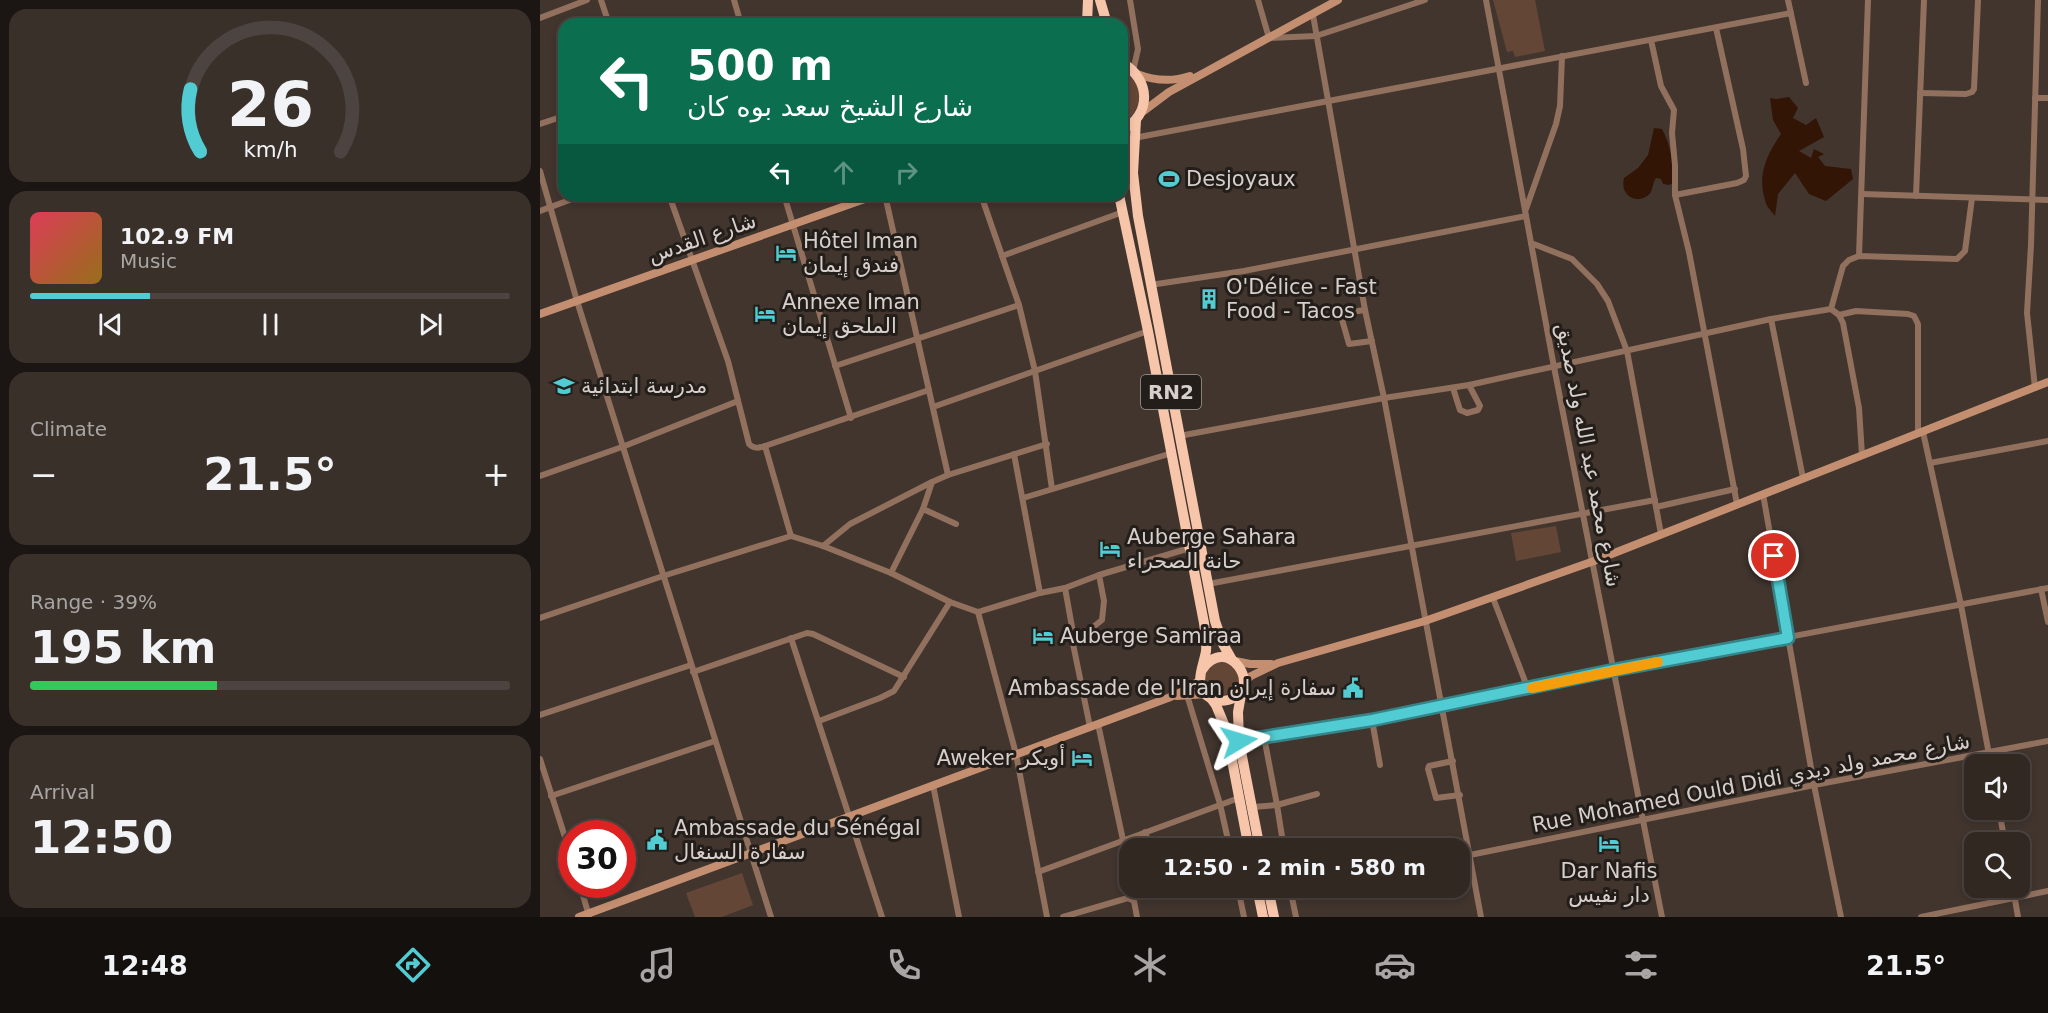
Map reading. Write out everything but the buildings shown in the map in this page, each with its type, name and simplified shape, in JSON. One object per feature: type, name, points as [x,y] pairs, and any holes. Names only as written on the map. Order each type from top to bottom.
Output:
[{"type":"highway","points":[[1087,18],[1088,0]]},
{"type":"highway","points":[[1100,0],[1105,18]]},
{"type":"highway","points":[[1128,125],[1138,117],[1144,97],[1142,84],[1130,69]]},
{"type":"highway","name":"RN2","points":[[1138,117],[1134,138],[1133,173],[1150,285],[1208,584],[1219,633],[1233,660]]},
{"type":"highway","name":"RN2","points":[[1120,201],[1204,623],[1206,650],[1201,675]]},
{"type":"highway","points":[[1247,838],[1226,729],[1219,711],[1208,696],[1201,675],[1205,665],[1221,657],[1233,660],[1241,668],[1243,684],[1238,712],[1239,741],[1258,838]]},
{"type":"highway","points":[[1208,696],[1217,701],[1230,700],[1240,692],[1243,684]]},
{"type":"highway","points":[[1259,898],[1263,917]]},
{"type":"highway","points":[[1270,898],[1274,917]]},
{"type":"street","points":[[540,18],[587,0]]},
{"type":"street","points":[[601,0],[607,18]]},
{"type":"street","points":[[734,0],[739,18]]},
{"type":"street","points":[[1130,0],[1138,49],[1130,69],[1163,81],[1208,71]]},
{"type":"street","points":[[1258,0],[1269,38]]},
{"type":"street","points":[[1138,117],[1168,93],[1338,0]]},
{"type":"street","points":[[1269,38],[1316,36],[1425,0]]},
{"type":"street","name":"شارع محمد عبد الله ولد صديق","points":[[1486,0],[1554,367],[1594,561],[1662,917]]},
{"type":"street","points":[[1788,0],[1806,83]]},
{"type":"street","points":[[1859,256],[1868,0]]},
{"type":"street","points":[[1916,196],[1924,0]]},
{"type":"street","points":[[1920,93],[1966,94],[1974,89],[1978,0]]},
{"type":"street","points":[[2035,388],[2027,313],[2038,0]]},
{"type":"street","points":[[1134,138],[1791,13]]},
{"type":"street","points":[[1312,15],[1365,310],[1460,795],[1481,917]]},
{"type":"street","points":[[1675,195],[1737,183],[1744,180],[1746,176],[1743,149],[1716,28]]},
{"type":"street","points":[[1651,40],[1661,86],[1674,110],[1672,133],[1675,195],[1689,252],[1737,504]]},
{"type":"street","points":[[1150,285],[1244,272],[1356,251],[1526,213],[1556,124],[1560,106],[1562,56]]},
{"type":"street","points":[[2035,98],[2048,98]]},
{"type":"street","points":[[540,124],[558,118]]},
{"type":"street","points":[[540,171],[622,447],[770,916]]},
{"type":"street","points":[[1862,194],[2048,200]]},
{"type":"street","points":[[1831,309],[1844,266],[1849,260],[1859,256],[1957,259],[1965,251],[1972,198]]},
{"type":"street","points":[[540,211],[566,201]]},
{"type":"street","points":[[671,201],[728,361],[749,444],[756,448],[765,446],[929,390]]},
{"type":"street","points":[[786,201],[851,418]]},
{"type":"street","name":"شارع القدس","points":[[540,314],[860,201]]},
{"type":"street","points":[[886,201],[948,475]]},
{"type":"street","points":[[983,201],[1019,305],[1035,371],[1052,489]]},
{"type":"street","points":[[1002,255],[1123,212]]},
{"type":"street","points":[[1531,243],[1572,260],[1597,284],[1608,301],[1627,351],[1661,534]]},
{"type":"street","points":[[835,366],[1019,305]]},
{"type":"street","points":[[1179,436],[1384,398],[1469,385],[1771,319],[1831,309],[1844,323],[1859,408],[1862,455]]},
{"type":"street","points":[[1365,310],[1343,313],[1341,316],[1349,344],[1372,342]]},
{"type":"street","points":[[1839,315],[1856,311],[1908,314],[1914,316],[1918,324],[1921,433],[1961,605],[1989,753]]},
{"type":"street","points":[[1771,319],[1803,478]]},
{"type":"street","points":[[933,407],[1148,332]]},
{"type":"street","points":[[1243,684],[1251,676],[1278,663],[1425,621],[1594,561],[2048,382]]},
{"type":"street","points":[[1452,388],[1460,410],[1467,413],[1478,410],[1480,406],[1469,385]]},
{"type":"street","points":[[540,476],[622,447],[738,401]]},
{"type":"street","points":[[1930,464],[2048,441]]},
{"type":"street","points":[[823,546],[850,524],[932,482],[1047,444]]},
{"type":"street","points":[[765,446],[790,536]]},
{"type":"street","points":[[1023,498],[1172,453]]},
{"type":"street","points":[[1014,454],[1040,593]]},
{"type":"street","points":[[891,573],[923,509],[932,482]]},
{"type":"street","points":[[1208,584],[1583,512],[1656,503],[1734,489]]},
{"type":"street","points":[[1763,494],[1814,785],[1841,917]]},
{"type":"street","points":[[923,509],[956,524]]},
{"type":"street","points":[[540,618],[790,536],[823,546],[891,573],[950,602],[978,612],[1040,593],[1065,588],[1099,575],[1190,548]]},
{"type":"street","points":[[1072,639],[1083,636],[1102,620],[1104,601],[1099,575]]},
{"type":"street","points":[[1065,588],[1072,639],[1122,838]]},
{"type":"street","points":[[1239,741],[1442,707],[1614,670],[2044,589],[2048,621]]},
{"type":"street","points":[[1493,597],[1528,689]]},
{"type":"street","points":[[819,721],[894,691],[950,602]]},
{"type":"street","points":[[978,612],[1016,754],[1047,917]]},
{"type":"street","points":[[540,715],[807,633],[904,676]]},
{"type":"street","points":[[792,638],[882,917]]},
{"type":"street","points":[[1233,660],[1251,664],[1278,663]]},
{"type":"street","points":[[583,898],[586,916],[1168,698],[1186,690],[1201,675]]},
{"type":"street","points":[[1168,698],[1187,695],[1208,696]]},
{"type":"street","points":[[1187,695],[1220,804],[1228,838]]},
{"type":"street","points":[[1372,720],[1380,765]]},
{"type":"street","points":[[1264,737],[1282,838]]},
{"type":"street","points":[[552,796],[715,741]]},
{"type":"street","name":"Rue Mohamed Ould Didi شارع محمد ولد ديدي","points":[[1471,854],[2048,741]]},
{"type":"street","points":[[540,759],[543,781],[552,796],[560,820]]},
{"type":"street","points":[[1453,761],[1429,766],[1428,769],[1436,798],[1460,795]]},
{"type":"street","points":[[933,785],[959,917]]},
{"type":"street","points":[[1253,807],[1277,805],[1317,794]]},
{"type":"street","points":[[1128,838],[1239,798]]},
{"type":"street","points":[[1145,832],[1147,838]]},
{"type":"street","points":[[1038,872],[1119,842]]},
{"type":"street","points":[[2030,894],[2048,891]]},
{"type":"street","points":[[1062,917],[1128,898],[1134,901],[1137,917]]},
{"type":"street","points":[[1240,898],[1244,917]]},
{"type":"street","points":[[1292,898],[1296,917]]},
{"type":"street","points":[[1922,917],[2009,898]]},
{"type":"street","points":[[2014,898],[2018,917]]},
{"type":"shaded area","points":[[1493,0],[1535,0],[1545,51],[1515,57],[1513,51],[1507,52]]},
{"type":"shaded area","points":[[1128,72],[1135,82],[1139,96],[1135,111],[1129,119]]},
{"type":"shaded area","points":[[1789,97],[1798,108],[1793,118],[1806,125],[1816,118],[1824,137],[1799,151],[1811,158],[1814,149],[1824,154],[1818,157],[1825,166],[1851,169],[1853,179],[1826,201],[1809,194],[1795,173],[1778,194],[1775,216],[1766,202],[1762,182],[1771,149],[1781,134],[1773,120],[1770,98]]},
{"type":"shaded area","points":[[1654,128],[1662,129],[1670,148],[1673,183],[1663,184],[1661,179],[1656,178],[1647,196],[1642,199],[1632,198],[1625,191],[1624,178],[1638,168],[1648,155]]},
{"type":"shaded area","points":[[1556,526],[1561,552],[1516,561],[1511,533]]},
{"type":"shaded area","points":[[1216,662],[1233,664],[1240,679],[1230,692],[1218,696],[1208,689],[1205,674]]},
{"type":"shaded area","points":[[742,873],[753,905],[722,917],[695,917],[686,893]]},
{"type":"slow traffic","points":[[1532,688],[1658,662]]},
{"type":"place","name":"Desjoyaux","points":[[1169,179]]},
{"type":"place","name":"Hôtel Iman فندق إيمان","points":[[786,253]]},
{"type":"place","name":"O'Délice - Fast Food - Tacos","points":[[1209,299]]},
{"type":"place","name":"Annexe Iman الملحق إيمان","points":[[765,314]]},
{"type":"place","name":"مدرسة ابتدائية","points":[[564,386]]},
{"type":"place","name":"Auberge Sahara حانة الصحراء","points":[[1110,549]]},
{"type":"place","name":"Auberge Samiraa","points":[[1043,636]]},
{"type":"place","name":"Ambassade de l'Iran سفارة إيران","points":[[1353,688]]},
{"type":"place","name":"Aweker أويكر","points":[[1082,758]]},
{"type":"place","name":"Ambassade du Sénégal سفارة السنغال","points":[[657,840]]},
{"type":"place","name":"Dar Nafis دار نفيس","points":[[1609,844]]},
{"type":"route","points":[[1239,741],[1442,707],[1614,670],[1788,638],[1774,556]]}]
